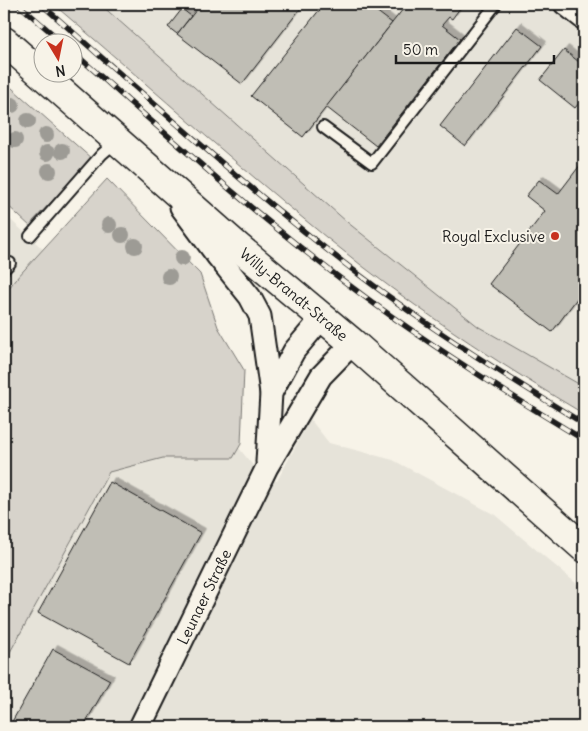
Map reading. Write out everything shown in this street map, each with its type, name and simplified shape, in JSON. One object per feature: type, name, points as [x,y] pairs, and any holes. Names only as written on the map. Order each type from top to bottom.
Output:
[{"type":"main road","name":"Willy-Brandt-Straße","points":[[4,41],[118,140],[162,181],[353,344],[584,548]]},
{"type":"street","points":[[565,4],[584,19]]},
{"type":"street","name":"Leunaer Straße","points":[[162,181],[250,297],[260,316],[271,393],[267,467]]},
{"type":"street","name":"Leunaer Straße","points":[[271,393],[294,351],[321,318]]},
{"type":"street","name":"Leunaer Straße","points":[[140,727],[267,467],[322,376],[353,344]]},
{"type":"lane","points":[[323,127],[372,163],[496,4]]},
{"type":"lane","points":[[30,236],[102,154],[118,140]]},
{"type":"shaded area","points":[[53,4],[100,4],[347,222],[479,327],[584,387],[584,414],[471,343],[361,265],[244,169]]},
{"type":"shaded area","points":[[100,4],[584,4],[584,388],[479,328],[347,222]]},
{"type":"shaded area","points":[[4,81],[92,159],[33,221],[32,228],[4,202]]},
{"type":"shaded area","points":[[107,179],[200,274],[218,327],[244,370],[241,444],[233,458],[163,458],[109,472],[4,663],[4,295],[15,280]]},
{"type":"shaded area","points":[[4,214],[176,369],[262,477],[277,481],[310,419],[329,443],[393,460],[495,515],[584,590],[584,727],[4,727]]},
{"type":"building","points":[[201,4],[304,4],[242,84],[177,34]]},
{"type":"building","points":[[324,4],[367,4],[392,23],[303,137],[251,96]]},
{"type":"building","points":[[407,4],[463,4],[452,19],[449,17],[442,25],[460,39],[376,146],[326,107]]},
{"type":"building","points":[[182,9],[191,16],[177,34],[168,27]]},
{"type":"building","points":[[517,27],[542,46],[465,146],[440,126]]},
{"type":"building","points":[[564,50],[584,66],[584,97],[575,108],[540,80]]},
{"type":"building","name":"Royal Exclusive","points":[[584,160],[584,289],[552,332],[489,284],[545,211],[526,196],[539,180],[558,194]]},
{"type":"building","points":[[110,482],[201,533],[129,663],[38,613]]},
{"type":"building","points":[[53,649],[110,680],[83,727],[9,727]]},
{"type":"railway","points":[[18,4],[50,32]]},
{"type":"railway","points":[[41,4],[238,177],[319,244],[388,296],[443,334],[584,424]]},
{"type":"railway","points":[[82,60],[245,202],[353,288],[438,348],[584,440]]},
{"type":"place","name":"Royal Exclusive","points":[[555,236]]}]
